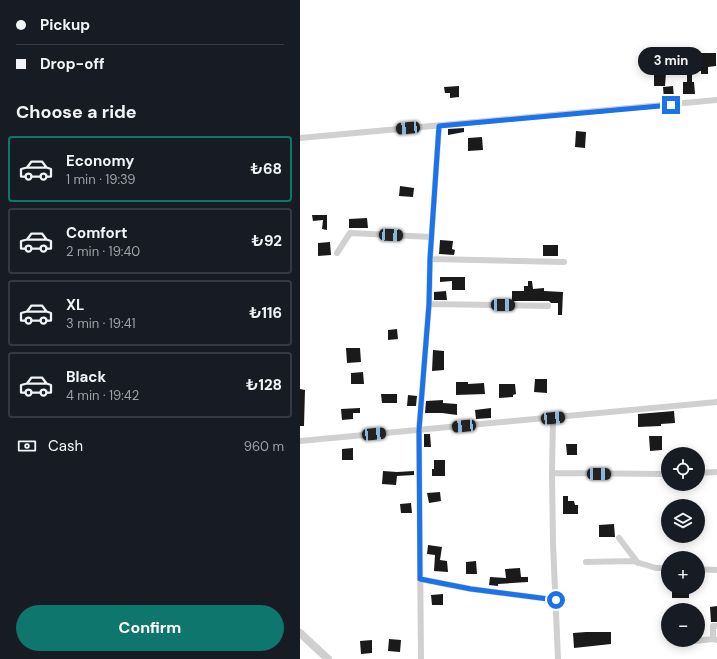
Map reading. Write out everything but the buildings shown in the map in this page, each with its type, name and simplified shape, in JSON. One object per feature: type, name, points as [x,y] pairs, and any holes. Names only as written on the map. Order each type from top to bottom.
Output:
[{"type":"street","points":[[300,138],[717,100]]},
{"type":"street","points":[[421,659],[419,430],[429,304],[431,237],[439,126]]},
{"type":"street","points":[[338,253],[350,233],[431,237]]},
{"type":"street","points":[[430,259],[564,262]]},
{"type":"street","points":[[429,304],[548,306]]},
{"type":"street","points":[[300,441],[717,402]]},
{"type":"street","points":[[553,418],[552,473],[558,659]]},
{"type":"street","points":[[705,473],[717,472]]},
{"type":"street","points":[[552,473],[661,474]]},
{"type":"street","points":[[619,538],[638,563]]},
{"type":"street","points":[[586,562],[633,561],[656,568],[661,568]]},
{"type":"street","points":[[705,569],[717,570]]},
{"type":"street","points":[[420,579],[471,589],[556,600]]},
{"type":"street","points":[[705,640],[715,640],[713,626],[717,626]]},
{"type":"street","points":[[300,633],[328,659]]},
{"type":"route","points":[[556,600],[471,589],[420,579],[419,430],[429,304],[430,259],[439,126],[671,105]]}]
